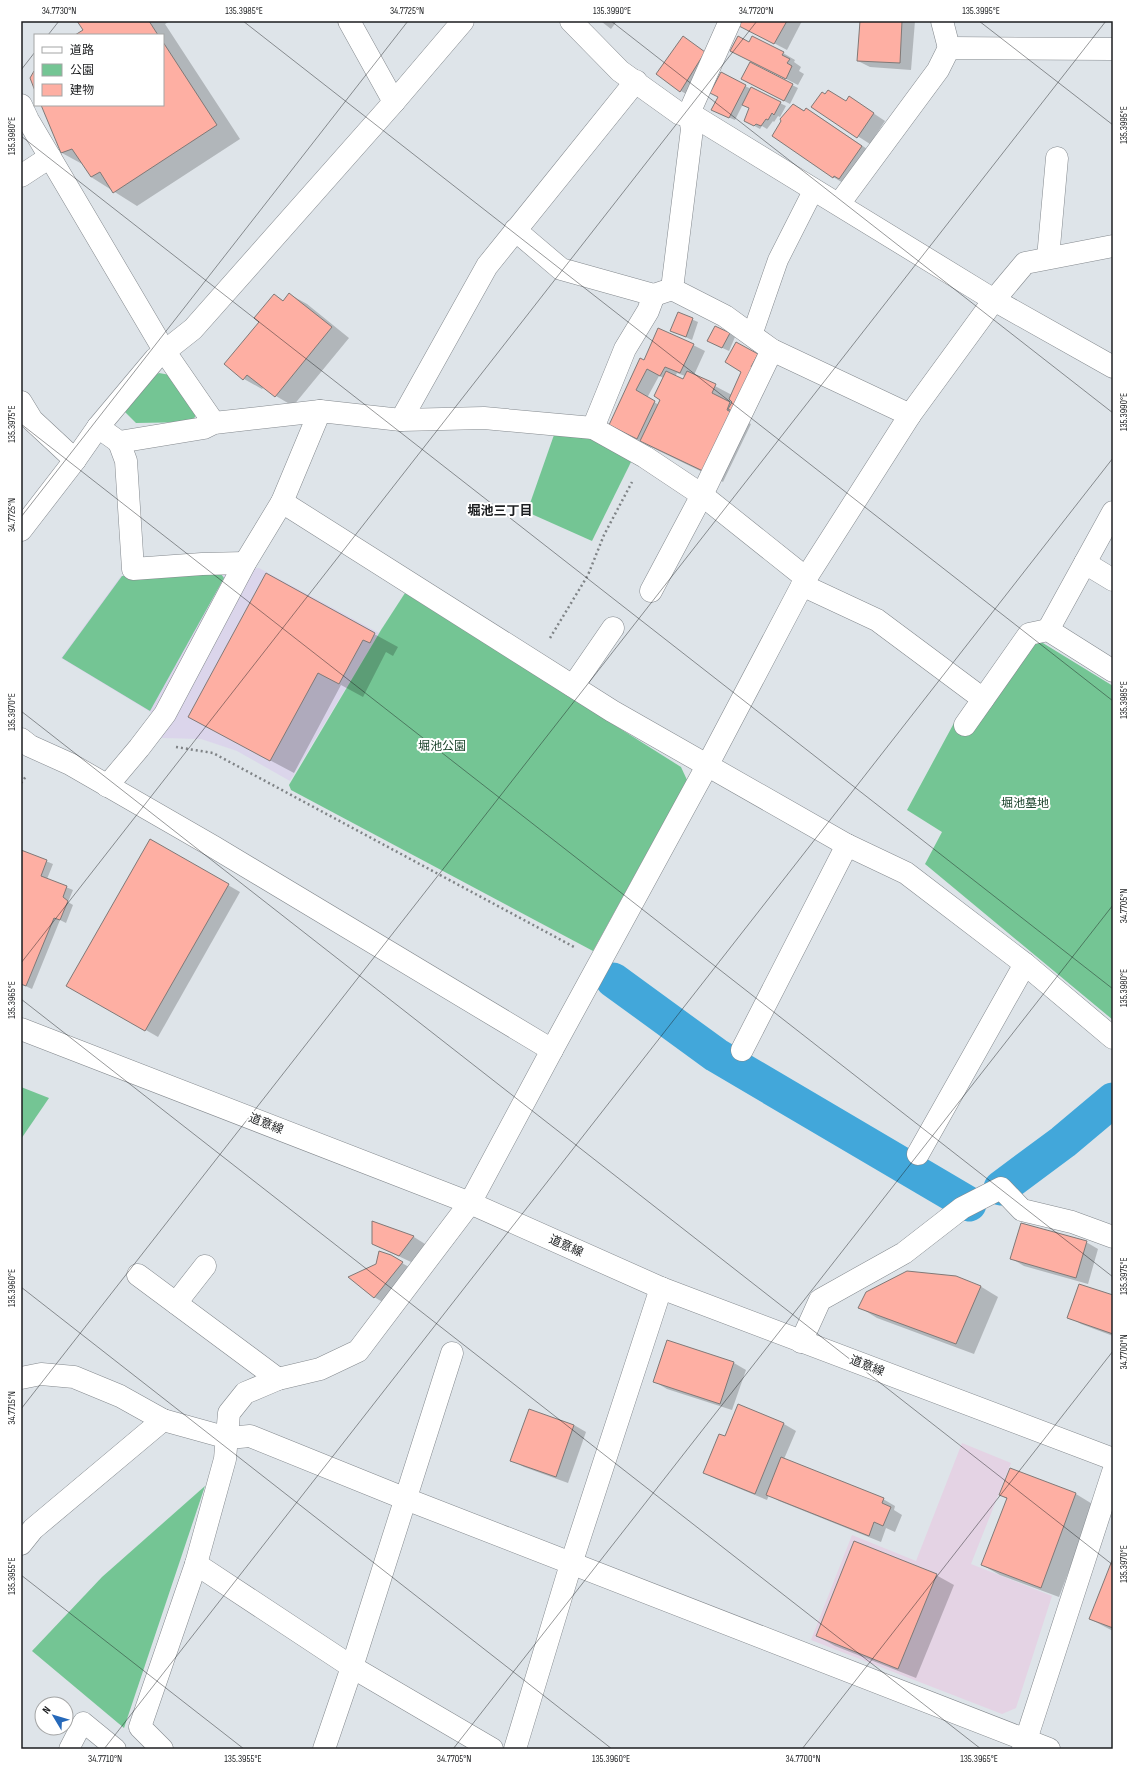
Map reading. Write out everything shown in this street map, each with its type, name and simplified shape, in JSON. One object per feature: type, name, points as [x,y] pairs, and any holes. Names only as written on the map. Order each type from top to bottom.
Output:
[{"type":"street","points":[[349,21],[394,102]]},
{"type":"street","points":[[21,530],[98,428],[155,359],[193,329],[394,102],[463,21]]},
{"type":"street","points":[[571,21],[620,71],[680,114],[689,113],[994,300],[1113,367]]},
{"type":"street","points":[[593,428],[625,349],[648,311],[663,292],[692,129],[689,113],[730,21]]},
{"type":"street","points":[[839,204],[938,70],[948,48],[942,21]]},
{"type":"street","points":[[948,48],[1113,49]]},
{"type":"street","points":[[401,420],[487,266],[636,81]]},
{"type":"street","points":[[21,105],[165,352],[214,423]]},
{"type":"street","points":[[21,176],[50,157]]},
{"type":"street","points":[[1048,258],[1057,158]]},
{"type":"street","points":[[515,230],[560,269],[663,292],[725,316],[772,350],[910,415]]},
{"type":"street","points":[[158,1748],[140,1727],[196,1564],[225,1459],[229,1413],[245,1393],[278,1379],[320,1369],[358,1351],[470,1203],[707,766],[804,582],[910,415],[994,300],[1025,263],[1113,246]]},
{"type":"street","points":[[651,590],[702,495],[772,350]]},
{"type":"street","points":[[21,402],[32,420],[75,460]]},
{"type":"street","points":[[106,786],[139,748],[165,714],[245,563],[282,502],[320,411]]},
{"type":"street","points":[[119,442],[204,428],[214,423],[320,411],[401,420],[484,418],[593,428],[645,457],[702,495],[804,582],[877,620],[982,699]]},
{"type":"street","points":[[98,428],[119,442],[126,461],[133,569],[202,564],[245,563]]},
{"type":"street","points":[[282,502],[612,711],[847,845],[906,873],[1025,964],[1113,1038]]},
{"type":"street","points":[[1048,630],[1113,512]]},
{"type":"street","points":[[1085,563],[1113,580]]},
{"type":"street","points":[[573,686],[613,628]]},
{"type":"street","points":[[964,725],[1029,634],[1048,630],[1113,671]]},
{"type":"street","points":[[21,739],[30,746],[70,764],[221,851],[552,1050]]},
{"type":"street","points":[[742,1050],[847,845]]},
{"type":"street","points":[[918,1154],[1025,964]]},
{"type":"street","name":"道意線","points":[[21,1029],[470,1203],[661,1288],[1113,1459]]},
{"type":"street","points":[[801,1342],[820,1300],[904,1253],[962,1208],[1001,1188],[1022,1210],[1072,1222],[1113,1237]]},
{"type":"street","points":[[176,1303],[205,1266]]},
{"type":"street","points":[[138,1276],[278,1379]]},
{"type":"street","points":[[516,1749],[571,1564],[661,1288]]},
{"type":"street","points":[[324,1749],[352,1667],[452,1352]]},
{"type":"street","points":[[21,1378],[41,1374],[74,1377],[120,1396],[163,1420],[228,1438],[250,1436],[1025,1744],[1049,1749]]},
{"type":"street","points":[[21,1544],[33,1529],[163,1420]]},
{"type":"street","points":[[1025,1744],[1113,1472]]},
{"type":"street","points":[[196,1564],[352,1667],[492,1749]]},
{"type":"lane","points":[[752,335],[778,260],[814,189]]},
{"type":"lane","points":[[69,1749],[83,1722],[116,1749]]},
{"type":"path","points":[[536,662],[588,575],[604,535],[645,457]]},
{"type":"path","points":[[139,748],[182,747],[213,753],[600,961]]},
{"type":"shaded area","points":[[259,568],[379,633],[290,781],[237,751],[201,739],[162,738],[152,713],[61,658],[121,576]]},
{"type":"shaded area","points":[[962,1443],[1011,1463],[971,1564],[1052,1596],[1016,1708],[1002,1714],[811,1640],[852,1535],[916,1561]]},
{"type":"green space","points":[[159,373],[170,375],[196,415],[192,422],[136,423],[125,412],[148,380]]},
{"type":"green space","points":[[555,432],[584,432],[632,460],[592,541],[527,512]]},
{"type":"green space","points":[[221,574],[224,578],[150,711],[62,658],[122,576]]},
{"type":"green space","name":"堀池公園","points":[[405,593],[681,767],[687,780],[593,951],[291,790],[289,785],[381,630]]},
{"type":"green space","name":"堀池墓地","points":[[1038,640],[1113,686],[1113,1020],[925,864],[942,832],[907,810],[954,723],[971,732]]},
{"type":"green space","points":[[21,1087],[49,1098],[21,1139]]},
{"type":"green space","points":[[205,1486],[124,1728],[32,1651],[102,1577]]},
{"type":"building","points":[[77,21],[149,21],[157,34],[77,34],[83,30]]},
{"type":"building","points":[[742,21],[787,21],[774,44],[739,26]]},
{"type":"building","points":[[860,21],[902,21],[900,63],[857,61]]},
{"type":"building","points":[[683,36],[705,52],[680,92],[656,74]]},
{"type":"building","points":[[738,36],[749,42],[752,36],[784,52],[782,55],[790,59],[787,63],[792,66],[786,79],[730,51]]},
{"type":"building","points":[[164,44],[217,125],[113,193],[100,172],[91,177],[72,149],[61,153],[41,106],[164,106]]},
{"type":"building","points":[[750,62],[793,84],[784,101],[741,79]]},
{"type":"building","points":[[34,71],[34,88],[30,78]]},
{"type":"building","points":[[721,72],[746,85],[729,118],[711,110],[718,97],[710,93]]},
{"type":"building","points":[[751,87],[781,102],[774,115],[772,113],[768,120],[766,119],[761,126],[756,124],[754,126],[744,121],[749,108],[742,105]]},
{"type":"building","points":[[828,90],[846,101],[849,96],[874,113],[857,138],[811,107],[822,92],[825,94]]},
{"type":"building","points":[[793,104],[804,111],[806,108],[862,146],[839,179],[834,176],[833,178],[772,136],[781,121],[780,119]]},
{"type":"building","points":[[289,293],[332,327],[275,397],[247,375],[243,380],[224,364],[259,322],[254,318],[274,294],[283,301]]},
{"type":"building","points":[[678,312],[693,318],[686,337],[670,331]]},
{"type":"building","points":[[715,326],[730,333],[722,348],[707,341]]},
{"type":"building","points":[[658,328],[694,344],[680,373],[665,367],[660,376],[647,369],[636,390],[655,401],[637,439],[609,425],[640,358],[644,360]]},
{"type":"building","points":[[736,342],[758,354],[751,367],[754,369],[734,412],[728,409],[732,402],[729,399],[741,372],[725,362]]},
{"type":"building","points":[[666,371],[683,379],[687,371],[716,384],[712,393],[730,402],[727,410],[733,413],[705,472],[640,441],[660,400],[654,396]]},
{"type":"building","points":[[266,573],[375,633],[370,643],[363,640],[339,684],[318,673],[270,761],[188,717]]},
{"type":"building","points":[[150,839],[229,884],[145,1031],[66,986]]},
{"type":"building","points":[[21,850],[47,860],[41,876],[67,886],[63,897],[68,901],[60,920],[54,918],[26,986],[21,984]]},
{"type":"building","points":[[372,1221],[414,1236],[399,1256],[372,1244]]},
{"type":"building","points":[[1021,1223],[1087,1241],[1076,1278],[1010,1259]]},
{"type":"building","points":[[379,1251],[391,1255],[403,1262],[374,1298],[348,1277],[376,1264]]},
{"type":"building","points":[[907,1271],[956,1276],[981,1286],[956,1344],[858,1308],[866,1292]]},
{"type":"building","points":[[1079,1284],[1113,1295],[1113,1334],[1067,1318]]},
{"type":"building","points":[[667,1340],[734,1362],[720,1404],[653,1382]]},
{"type":"building","points":[[738,1404],[784,1423],[755,1494],[703,1473],[719,1434],[725,1436]]},
{"type":"building","points":[[529,1409],[574,1425],[556,1477],[510,1461]]},
{"type":"building","points":[[781,1457],[884,1498],[882,1503],[891,1507],[883,1526],[874,1522],[869,1536],[766,1495]]},
{"type":"building","points":[[1010,1468],[1076,1493],[1041,1588],[981,1565],[1007,1498],[999,1495]]},
{"type":"building","points":[[854,1541],[937,1574],[898,1669],[816,1636]]},
{"type":"building","points":[[1113,1558],[1113,1628],[1089,1619]]},
{"type":"waterway","points":[[613,980],[716,1055],[969,1204]]},
{"type":"waterway","points":[[1001,1188],[1063,1142],[1113,1100]]},
{"type":"district","name":"堀池三丁目","points":[[500,511]]}]
